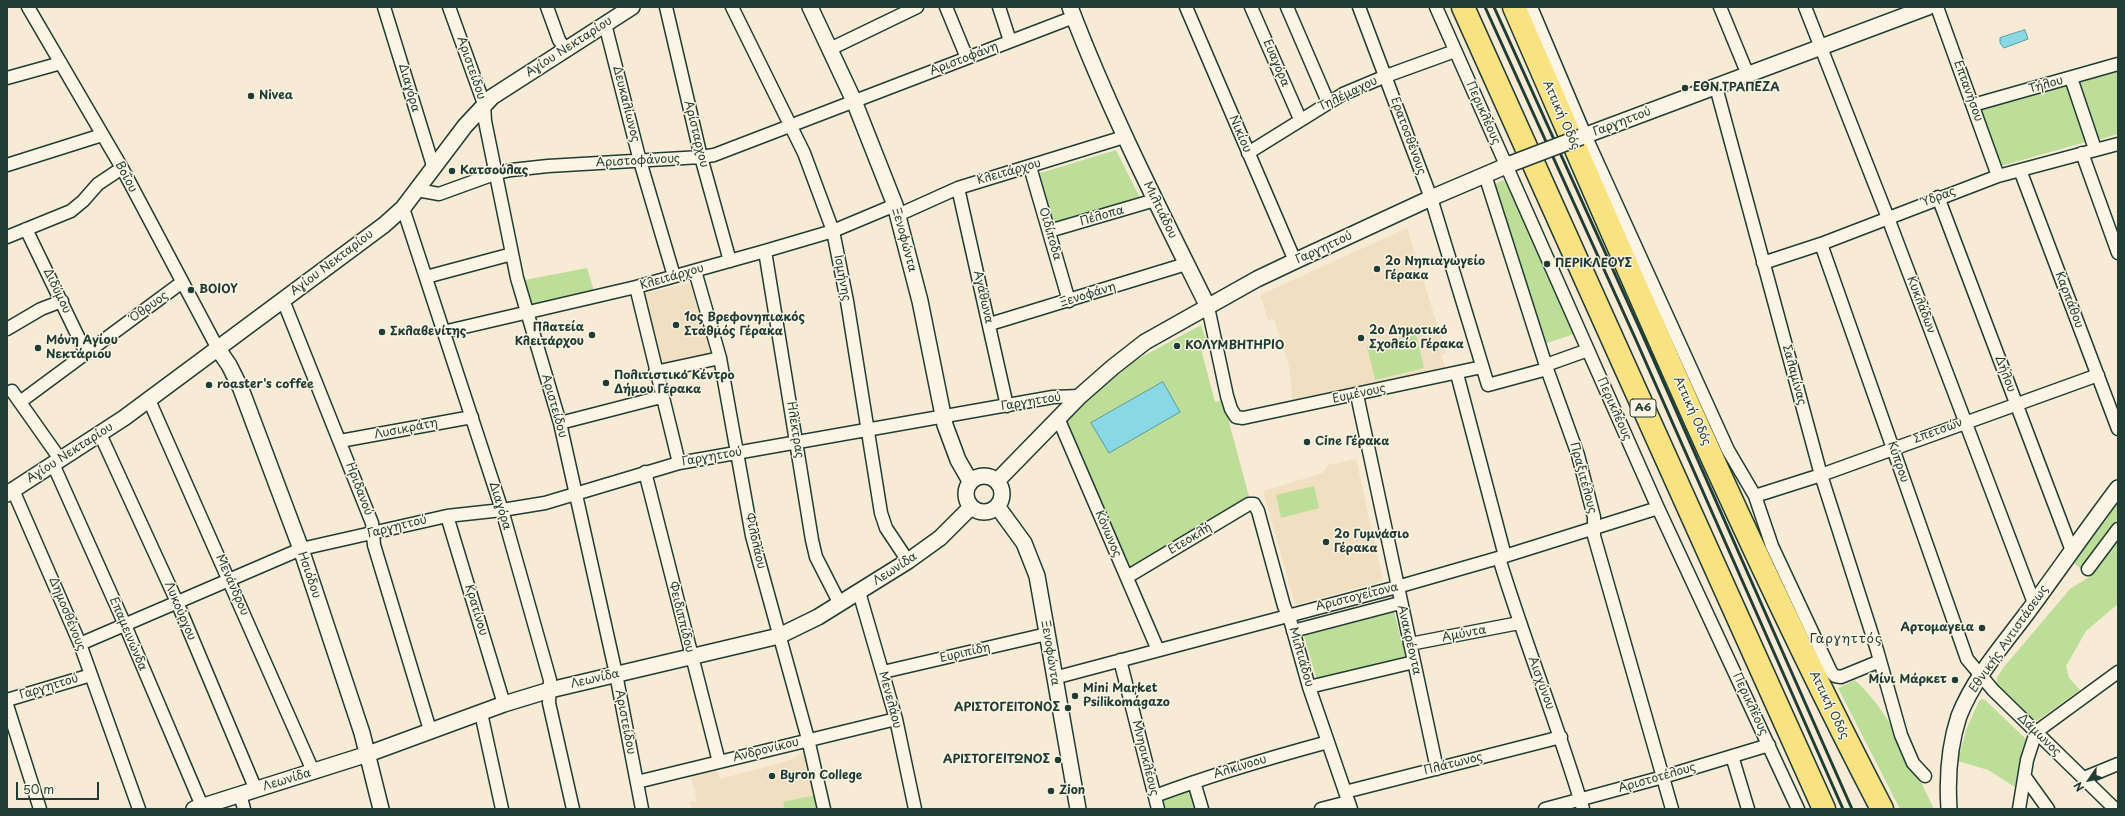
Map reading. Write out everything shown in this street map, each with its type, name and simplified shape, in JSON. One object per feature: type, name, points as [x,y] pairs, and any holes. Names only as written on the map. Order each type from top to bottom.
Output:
[{"type":"highway","name":"Α6","points":[[1463,7],[1824,809]]},
{"type":"highway","name":"Αττική Οδός","points":[[1514,7],[1602,209],[1780,606],[1882,809]]},
{"type":"street","name":"Βοΐου","points":[[28,7],[122,168],[218,349]]},
{"type":"street","name":"Διαγόρα","points":[[384,7],[434,169]]},
{"type":"street","name":"Αριστείδου","points":[[449,7],[484,104],[485,120],[497,173],[512,254],[527,313],[560,422],[616,674],[642,809]]},
{"type":"street","points":[[547,7],[565,49]]},
{"type":"street","name":"Αγίου Νεκταρίου","points":[[10,492],[150,400],[384,225],[403,208],[434,169],[450,145],[484,104],[500,90],[632,7]]},
{"type":"street","name":"Αρίσταρχου","points":[[666,7],[701,157],[730,261]]},
{"type":"street","name":"Ισμήνης","points":[[732,7],[810,166],[833,231],[881,513],[886,528],[908,561]]},
{"type":"street","name":"Ξενοφώντα","points":[[810,7],[854,101],[896,210],[920,301],[949,439],[970,481]]},
{"type":"street","points":[[830,49],[917,7]]},
{"type":"street","points":[[946,7],[967,58]]},
{"type":"street","points":[[998,7],[1010,41]]},
{"type":"street","name":"Νικίου","points":[[1186,7],[1295,261]]},
{"type":"street","name":"Ευαγόρα","points":[[1251,7],[1300,119]]},
{"type":"street","points":[[1287,7],[1328,102]]},
{"type":"street","name":"Ερατοσθένους","points":[[1359,7],[1431,198],[1488,385],[1546,367]]},
{"type":"street","name":"Περικλέους","points":[[1436,7],[1455,51],[1509,165],[1588,350],[1658,508],[1798,809]]},
{"type":"street","points":[[1531,7],[1583,136],[1728,450],[1755,496],[1772,546],[1831,672],[1835,676],[1840,677],[1880,661]]},
{"type":"street","points":[[1720,7],[1748,75]]},
{"type":"street","name":"Κυκλάδων","points":[[1805,7],[1888,218],[1964,422],[2034,603]]},
{"type":"street","name":"Γαργηττού","points":[[80,644],[301,550],[447,516],[502,510],[545,503],[678,462],[738,453],[797,441],[943,415],[1007,406],[1052,397],[1080,396],[1113,366],[1145,342],[1295,261],[1431,198],[1583,136],[1821,47],[1901,11],[1928,7]]},
{"type":"street","name":"Επτανήσου","points":[[1937,7],[1998,176]]},
{"type":"street","name":"Αριστοφάνη","points":[[854,101],[1010,41],[1072,12]]},
{"type":"street","name":"Μιλτιάδου","points":[[1072,12],[1095,72],[1124,137],[1208,307],[1227,396],[1231,409],[1236,417]]},
{"type":"street","name":"Δευκαλίωνος","points":[[605,24],[640,161],[674,276]]},
{"type":"street","name":"Τηλέμαχου","points":[[1248,153],[1328,102],[1386,76],[1455,51]]},
{"type":"street","points":[[7,78],[60,63]]},
{"type":"street","name":"Τήλου","points":[[1973,105],[2118,64]]},
{"type":"street","points":[[2070,78],[2095,149]]},
{"type":"street","name":"Σαλαμίνας","points":[[1716,87],[1821,475],[1908,754],[1913,763],[1925,776]]},
{"type":"street","name":"Αριστοφάνους","points":[[417,190],[439,194],[497,173],[548,166],[714,155],[854,101]]},
{"type":"street","points":[[7,165],[102,135]]},
{"type":"street","name":"Κλειτάρχου","points":[[444,332],[636,287],[765,251],[833,231],[958,188],[1124,137]]},
{"type":"street","name":"Ύδρας","points":[[1763,263],[1821,244],[1938,197],[1998,176],[2118,144]]},
{"type":"street","points":[[2082,153],[2118,253]]},
{"type":"street","name":"Οιδίποδα","points":[[1030,166],[1069,301]]},
{"type":"street","points":[[7,237],[71,211],[83,201],[98,184],[122,168]]},
{"type":"street","name":"Καρπάθου","points":[[2020,170],[2118,429]]},
{"type":"street","name":"Πραξιτέλους","points":[[1485,175],[1546,367],[1578,455],[1594,517],[1593,528],[1619,627],[1672,809]]},
{"type":"street","name":"Αγάθωνα","points":[[958,188],[990,324],[1007,406]]},
{"type":"street","name":"Δήλου","points":[[1938,197],[2072,551]]},
{"type":"street","name":"Πέλοπα","points":[[1049,231],[1155,200]]},
{"type":"street","name":"Διαγόρα","points":[[403,208],[502,510],[550,680],[549,703],[573,809]]},
{"type":"street","name":"Διδύμου","points":[[26,229],[86,353]]},
{"type":"street","name":"Κύπρου","points":[[1821,244],[1967,659],[1981,676]]},
{"type":"street","name":"Ηλέκτρας","points":[[765,251],[816,557],[840,604]]},
{"type":"street","points":[[426,277],[512,254]]},
{"type":"street","name":"Ξενοφάνη","points":[[990,324],[1186,264]]},
{"type":"street","name":"Φιλολάου","points":[[695,270],[720,358],[752,536],[778,636],[808,739],[824,809]]},
{"type":"street","name":"Όθρυος","points":[[20,402],[182,283]]},
{"type":"street","points":[[636,287],[655,372],[678,462]]},
{"type":"street","name":"Ηριδανού","points":[[283,300],[372,523],[374,545],[430,730]]},
{"type":"street","points":[[7,329],[41,310],[62,301]]},
{"type":"street","name":"Ησιόδου","points":[[218,349],[229,365],[241,389],[301,550],[368,754],[381,809]]},
{"type":"street","points":[[1546,367],[1588,350]]},
{"type":"street","points":[[655,372],[720,358]]},
{"type":"street","name":"Ευμένους","points":[[1236,417],[1243,418],[1357,395],[1458,374],[1482,367]]},
{"type":"street","name":"Αισχύνου","points":[[1458,374],[1519,623],[1561,737],[1582,804]]},
{"type":"street","name":"Σπετσών","points":[[1755,496],[1821,475],[1893,447],[2098,375]]},
{"type":"street","name":"Επαμεινώνδα","points":[[12,391],[56,461],[125,626],[196,808]]},
{"type":"street","name":"Ανακρέοντα","points":[[1357,395],[1400,603],[1437,769]]},
{"type":"street","points":[[997,481],[1080,396]]},
{"type":"street","points":[[560,422],[661,397]]},
{"type":"street","name":"Μενάνδρου","points":[[150,400],[313,771]]},
{"type":"street","name":"Λυσικράτη","points":[[340,441],[472,417]]},
{"type":"street","name":"Κόνωνος","points":[[1058,418],[1158,650]]},
{"type":"street","name":"Λυκούργου","points":[[100,434],[177,602],[256,790]]},
{"type":"street","name":"Φειδιππίδου","points":[[645,472],[719,762]]},
{"type":"street","points":[[980,476],[986,476],[997,481],[1000,486],[1002,496],[997,506],[992,510],[981,512],[971,507],[966,497],[967,486],[970,481],[980,476]]},
{"type":"street","name":"Εθνικής Αντιστάσεως","points":[[1949,809],[1948,785],[1952,744],[1960,716],[1981,676],[2118,488]]},
{"type":"street","name":"Δημοσθένους","points":[[10,492],[80,644],[139,809]]},
{"type":"street","name":"Ετεοκλή","points":[[1127,577],[1249,504],[1254,504]]},
{"type":"street","name":"Μιλτιάδου","points":[[1254,504],[1258,511],[1287,615],[1294,630],[1309,687],[1348,801]]},
{"type":"street","name":"Ξενοφώντα","points":[[997,506],[1024,543],[1033,564],[1078,809]]},
{"type":"street","name":"Λεωνίδα","points":[[196,808],[368,754],[430,730],[504,704],[550,690],[778,636],[799,627],[840,604],[908,561],[940,538],[971,507]]},
{"type":"street","name":"Αριστογείτονα","points":[[1054,678],[1287,615],[1397,588],[1658,508]]},
{"type":"street","name":"Κρατίνου","points":[[447,516],[504,704]]},
{"type":"street","points":[[2088,569],[2118,530]]},
{"type":"street","name":"Μενελάου","points":[[859,592],[896,719],[916,809]]},
{"type":"street","points":[[1294,630],[1400,603]]},
{"type":"street","name":"Αμύντα","points":[[1410,644],[1519,623]]},
{"type":"street","name":"Ευριπίδη","points":[[883,672],[1047,634]]},
{"type":"street","name":"Μνησικλέους","points":[[1120,660],[1158,809]]},
{"type":"street","points":[[1309,687],[1414,662]]},
{"type":"street","points":[[2019,809],[2027,760],[2036,732],[2118,672]]},
{"type":"street","name":"Γαργηττού","points":[[7,700],[91,675]]},
{"type":"street","name":"Δάμωνος","points":[[1981,676],[2115,809]]},
{"type":"street","points":[[7,705],[40,809]]},
{"type":"street","points":[[482,713],[502,809]]},
{"type":"street","name":"Ανδρονίκου","points":[[637,782],[808,739],[896,719]]},
{"type":"street","name":"Πλάτωνος","points":[[1321,809],[1348,801],[1437,769],[1561,737]]},
{"type":"street","name":"Αλκίνοου","points":[[1155,796],[1258,761],[1328,742]]},
{"type":"street","name":"Αριστοτέλους","points":[[1545,809],[1582,804],[1769,745]]},
{"type":"street","points":[[1732,756],[1748,809]]},
{"type":"street","points":[[2084,778],[2118,764]]},
{"type":"street","points":[[2025,777],[2048,809]]},
{"type":"street","points":[[1194,782],[1202,809]]},
{"type":"street","points":[[240,794],[244,809]]},
{"type":"shaded area","name":"2ο Δημοτικό Σχολείο Γέρακα","points":[[1407,228],[1446,353],[1441,355],[1446,369],[1292,400],[1290,370],[1274,319],[1268,320],[1260,295]]},
{"type":"shaded area","name":"1ος Βρεφονηπιακός Σταθμός Γέρακα","points":[[690,283],[711,356],[660,367],[642,294]]},
{"type":"shaded area","name":"2ο Γυμνάσιο Γέρακα","points":[[1356,459],[1383,581],[1295,605],[1263,491],[1323,473],[1328,465]]},
{"type":"shaded area","name":"Byron College","points":[[807,749],[821,809],[691,809],[690,802],[697,801],[690,773],[716,766],[720,779],[791,760]]},
{"type":"green space","points":[[2118,70],[2118,134],[2098,140],[2080,81]]},
{"type":"green space","points":[[2066,85],[2086,142],[2001,166],[1981,110]]},
{"type":"green space","points":[[1116,150],[1140,198],[1053,224],[1037,174]]},
{"type":"green space","points":[[1503,180],[1507,185],[1574,334],[1544,344],[1493,185]]},
{"type":"green space","points":[[587,268],[594,291],[532,304],[525,280]]},
{"type":"green space","points":[[1201,325],[1208,346],[1201,349],[1215,402],[1223,400],[1250,500],[1128,573],[1062,423],[1134,361]]},
{"type":"green space","points":[[1416,334],[1424,368],[1375,380],[1367,346]]},
{"type":"green space","points":[[1314,486],[1319,508],[1281,518],[1276,495]]},
{"type":"green space","points":[[2118,503],[2118,518],[2081,569],[2074,563]]},
{"type":"green space","points":[[2118,537],[2118,604],[2086,631],[2066,666],[2069,678],[2080,690],[2034,723],[1997,684],[1997,678],[2003,668],[2070,589],[2089,577]]},
{"type":"green space","points":[[1394,612],[1406,658],[1317,680],[1304,636]]},
{"type":"green space","points":[[1855,680],[1880,708],[1890,724],[1909,758],[1934,809],[1900,809],[1838,688]]},
{"type":"green space","points":[[1982,699],[1985,700],[2026,739],[2015,787],[1988,770],[1958,761],[1966,730],[1979,701]]},
{"type":"green space","points":[[1192,789],[1197,809],[1164,809],[1161,799]]},
{"type":"green space","points":[[816,795],[819,809],[785,809],[783,802]]},
{"type":"water","points":[[2025,30],[2028,39],[2004,48],[2000,43],[2000,38]]},
{"type":"water","points":[[1163,382],[1180,412],[1109,453],[1091,423]]},
{"type":"railway","points":[[1485,7],[1636,340],[1843,809]]},
{"type":"railway","points":[[1494,7],[1643,336],[1852,809]]},
{"type":"place","name":"ΕΘΝ.ΤΡΑΠΕΖΑ","points":[[1685,88]]},
{"type":"place","name":"Nivea","points":[[251,96]]},
{"type":"place","name":"Κατσούλας","points":[[452,171]]},
{"type":"place","name":"ΠΕΡΙΚΛΕΟΥΣ","points":[[1547,264]]},
{"type":"place","name":"2ο Νηπιαγωγείο Γέρακα","points":[[1377,269]]},
{"type":"place","name":"ΒΟΙΟΥ","points":[[191,290]]},
{"type":"place","name":"1ος Βρεφονηπιακός Σταθμός Γέρακα","points":[[676,325]]},
{"type":"place","name":"Σκλαβενίτης","points":[[382,332]]},
{"type":"place","name":"Πλατεία Κλειτάρχου","points":[[592,335]]},
{"type":"place","name":"2ο Δημοτικό Σχολείο Γέρακα","points":[[1361,338]]},
{"type":"place","name":"ΚΟΛΥΜΒΗΤΗΡΙΟ","points":[[1177,346]]},
{"type":"place","name":"Μόνη Αγίου Νεκτάριου","points":[[38,348]]},
{"type":"place","name":"Πολιτιστικό Κέντρο Δήμου Γέρακα","points":[[606,383]]},
{"type":"place","name":"roaster's coffee","points":[[209,385]]},
{"type":"place","name":"Cine Γέρακα","points":[[1307,442]]},
{"type":"place","name":"2ο Γυμνάσιο Γέρακα","points":[[1326,542]]},
{"type":"place","name":"Αρτομαγεια","points":[[1982,628]]},
{"type":"place","name":"Μίνι Μάρκετ","points":[[1955,680]]},
{"type":"place","name":"Mini Market Psilikomágazo","points":[[1075,696]]},
{"type":"place","name":"ΑΡΙΣΤΟΓΕΙΤΟΝΟΣ","points":[[1068,708]]},
{"type":"place","name":"ΑΡΙΣΤΟΓΕΙΤΩΝΟΣ","points":[[1058,760]]},
{"type":"place","name":"Byron College","points":[[772,776]]},
{"type":"place","name":"Zion","points":[[1051,791]]},
{"type":"district","name":"Γαργηττός","points":[[1846,639]]}]
